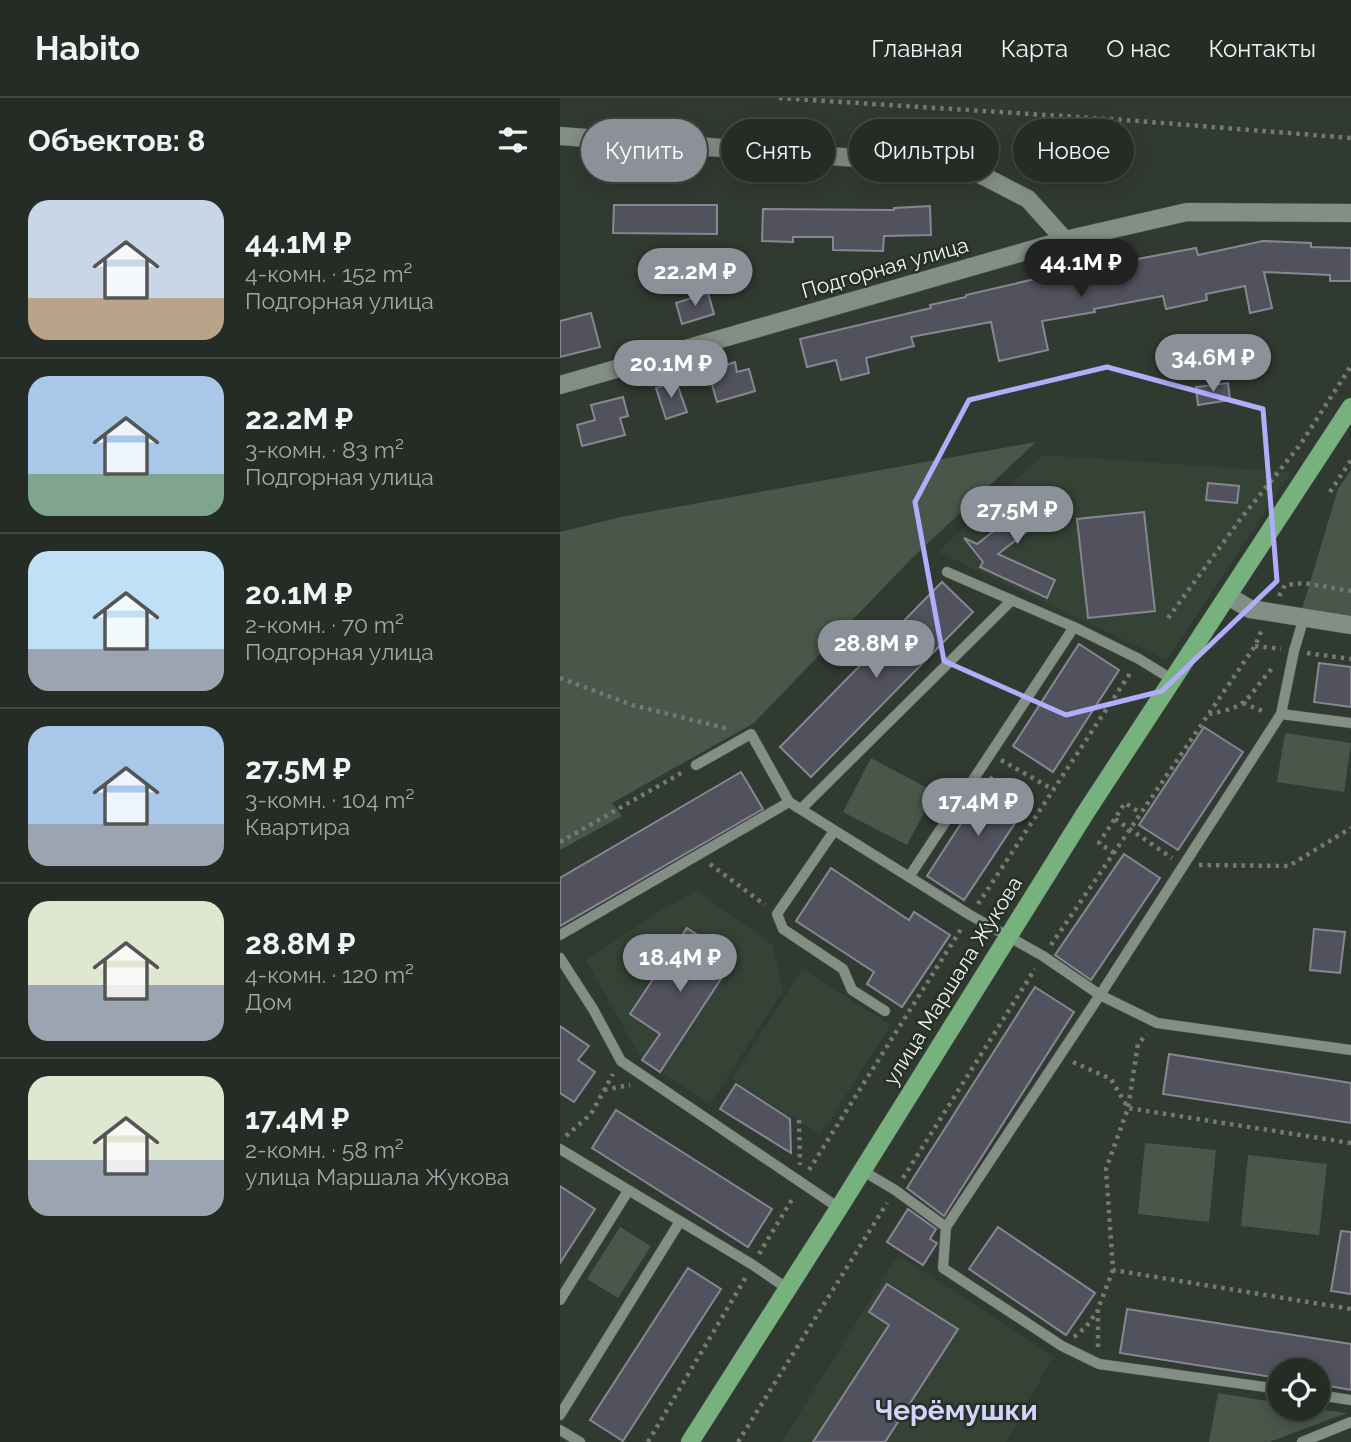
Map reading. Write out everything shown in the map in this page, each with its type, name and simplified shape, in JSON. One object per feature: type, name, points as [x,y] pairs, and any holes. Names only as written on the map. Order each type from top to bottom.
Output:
[{"type":"main road","name":"улица Маршала Жукова","points":[[690,1442],[863,1171],[1086,812],[1351,407]]},
{"type":"street","points":[[560,136],[964,166],[1028,199],[1065,240]]},
{"type":"street","name":"Подгорная улица","points":[[560,385],[1065,240],[1187,212],[1351,213]]},
{"type":"street","points":[[1228,596],[1250,609],[1351,625]]},
{"type":"lane","points":[[947,572],[1074,627],[1139,659],[1173,680]]},
{"type":"lane","points":[[801,809],[1012,600]]},
{"type":"lane","points":[[1267,1387],[1099,1364],[1062,1346],[943,1268],[946,1227],[1281,714],[1304,617]]},
{"type":"lane","points":[[909,877],[1074,627]]},
{"type":"lane","points":[[1281,714],[1351,723]]},
{"type":"lane","points":[[696,765],[751,734],[789,802],[970,915],[1043,956],[1100,995],[1157,1023],[1351,1050]]},
{"type":"lane","points":[[560,935],[789,802]]},
{"type":"lane","points":[[834,831],[776,914],[783,929],[843,969],[852,990],[885,1010]]},
{"type":"lane","points":[[560,958],[593,1009],[621,1061],[839,1208]]},
{"type":"lane","points":[[560,1149],[679,1223],[753,1265],[788,1289]]},
{"type":"lane","points":[[863,1171],[946,1227]]},
{"type":"lane","points":[[560,1300],[628,1191]]},
{"type":"lane","points":[[560,1415],[679,1223]]},
{"type":"lane","points":[[1330,1397],[1351,1400]]},
{"type":"lane","points":[[1302,1442],[1351,1422]]},
{"type":"lane","points":[[560,1430],[580,1442]]},
{"type":"path","points":[[779,98],[1125,120],[1351,138]]},
{"type":"path","points":[[1168,618],[1241,517],[1300,445],[1351,366]]},
{"type":"path","points":[[1330,492],[1351,460]]},
{"type":"path","points":[[1285,585],[1304,583],[1351,591]]},
{"type":"path","points":[[738,1442],[1043,956],[1255,646]]},
{"type":"path","points":[[1208,714],[1243,703],[1265,675],[1294,651]]},
{"type":"path","points":[[648,1442],[836,1124],[1139,659]]},
{"type":"path","points":[[560,678],[632,705],[751,734]]},
{"type":"path","points":[[1243,703],[1261,711],[1281,714]]},
{"type":"path","points":[[992,755],[1052,789]]},
{"type":"path","points":[[560,842],[696,765]]},
{"type":"path","points":[[1114,853],[1098,843],[1125,803],[1141,813]]},
{"type":"path","points":[[1115,819],[1183,865],[1289,866],[1351,828]]},
{"type":"path","points":[[697,855],[776,914]]},
{"type":"path","points":[[1062,1346],[1086,1327],[1098,1309],[1113,1270],[1107,1169],[1128,1108],[1138,1044],[1157,1023]]},
{"type":"path","points":[[1062,1052],[1076,1064],[1111,1079],[1128,1108]]},
{"type":"path","points":[[560,1141],[591,1114],[621,1061]]},
{"type":"path","points":[[1128,1108],[1351,1143]]},
{"type":"path","points":[[799,1120],[801,1184]]},
{"type":"path","points":[[1113,1270],[1351,1309]]},
{"type":"path","points":[[1098,1309],[1099,1364]]},
{"type":"highlighted area","points":[[1107,367],[1263,409],[1277,581],[1162,691],[1066,715],[944,661],[915,502],[969,400]]},
{"type":"shaded area","points":[[1036,442],[912,558],[754,723],[612,803],[622,816],[560,850],[560,532],[621,517]]},
{"type":"shaded area","points":[[1043,455],[1291,472],[1167,660],[938,552]]},
{"type":"shaded area","points":[[1351,470],[1351,616],[1302,609],[1338,489]]},
{"type":"shaded area","points":[[1285,733],[1351,743],[1344,792],[1277,782]]},
{"type":"shaded area","points":[[871,758],[935,792],[907,845],[843,812]]},
{"type":"shaded area","points":[[697,891],[773,945],[783,991],[710,1104],[642,1060],[586,960],[662,910]]},
{"type":"shaded area","points":[[802,969],[891,1025],[820,1135],[732,1079]]},
{"type":"shaded area","points":[[1145,1143],[1216,1150],[1209,1222],[1138,1214]]},
{"type":"shaded area","points":[[1248,1155],[1327,1164],[1319,1235],[1241,1226]]},
{"type":"shaded area","points":[[620,1227],[651,1246],[618,1298],[587,1279]]},
{"type":"shaded area","points":[[898,1255],[1053,1356],[1011,1434],[1006,1442],[782,1442]]},
{"type":"shaded area","points":[[1218,1393],[1267,1401],[1267,1421],[1325,1421],[1269,1442],[1209,1442]]},
{"type":"shaded area","points":[[1330,1411],[1347,1413],[1330,1419]]},
{"type":"building","points":[[614,205],[717,205],[717,234],[613,233]]},
{"type":"building","points":[[930,206],[931,235],[884,236],[883,251],[833,250],[833,237],[793,237],[793,242],[762,241],[763,209],[894,210]]},
{"type":"building","points":[[1263,241],[1311,243],[1311,247],[1351,248],[1351,281],[1330,281],[1330,275],[1264,272],[1272,308],[1250,313],[1245,286],[1206,294],[1207,300],[1166,309],[1163,296],[1094,309],[1095,312],[1042,321],[1048,350],[999,361],[991,322],[911,337],[914,346],[866,358],[869,373],[841,380],[836,360],[807,367],[800,339],[931,308],[930,305],[966,295],[1052,275],[1196,248],[1198,255]]},
{"type":"building","points":[[708,293],[714,314],[682,324],[676,303]]},
{"type":"building","points":[[591,313],[600,347],[560,357],[560,321]]},
{"type":"building","points":[[735,362],[737,372],[749,369],[755,391],[717,402],[708,371]]},
{"type":"building","points":[[676,381],[687,412],[666,419],[656,388]]},
{"type":"building","points":[[1228,383],[1230,400],[1198,405],[1196,387]]},
{"type":"building","points":[[623,397],[628,416],[620,418],[625,435],[582,446],[577,425],[595,420],[591,405]]},
{"type":"building","points":[[1208,483],[1239,486],[1237,503],[1206,500]]},
{"type":"building","points":[[1048,489],[1061,505],[998,554],[1055,580],[1047,598],[980,567],[983,562],[964,538],[977,544]]},
{"type":"building","points":[[1144,512],[1155,611],[1088,618],[1077,519]]},
{"type":"building","points":[[942,582],[973,612],[811,777],[780,747]]},
{"type":"building","points":[[1079,644],[1119,670],[1053,772],[1013,746]]},
{"type":"building","points":[[1319,663],[1351,667],[1351,707],[1314,702]]},
{"type":"building","points":[[1204,727],[1243,752],[1178,850],[1139,825]]},
{"type":"building","points":[[741,772],[763,809],[560,926],[560,878]]},
{"type":"building","points":[[991,777],[1029,802],[964,900],[927,876]]},
{"type":"building","points":[[1124,854],[1160,878],[1091,980],[1055,955]]},
{"type":"building","points":[[831,868],[909,920],[914,912],[950,935],[902,1007],[867,984],[874,972],[796,921]]},
{"type":"building","points":[[687,928],[734,959],[660,1072],[642,1060],[660,1034],[630,1014]]},
{"type":"building","points":[[1314,929],[1345,932],[1340,973],[1310,970]]},
{"type":"building","points":[[1035,987],[1074,1012],[944,1216],[907,1188]]},
{"type":"building","points":[[560,1026],[589,1046],[578,1060],[595,1072],[574,1102],[560,1093]]},
{"type":"building","points":[[1169,1054],[1351,1083],[1351,1123],[1163,1094]]},
{"type":"building","points":[[736,1084],[790,1119],[791,1153],[720,1109]]},
{"type":"building","points":[[616,1110],[772,1209],[748,1247],[592,1148]]},
{"type":"building","points":[[560,1186],[595,1209],[560,1263]]},
{"type":"building","points":[[908,1209],[936,1229],[930,1239],[937,1243],[923,1265],[887,1242]]},
{"type":"building","points":[[998,1227],[1095,1293],[1066,1335],[969,1269]]},
{"type":"building","points":[[1341,1231],[1351,1232],[1351,1294],[1331,1291]]},
{"type":"building","points":[[688,1268],[721,1289],[623,1441],[590,1420]]},
{"type":"building","points":[[887,1284],[958,1329],[885,1442],[813,1442],[889,1325],[869,1312]]},
{"type":"building","points":[[1127,1309],[1351,1344],[1351,1390],[1330,1386],[1330,1358],[1267,1358],[1267,1376],[1120,1353]]},
{"type":"district","name":"Черёмушки","points":[[956,1410]]}]
